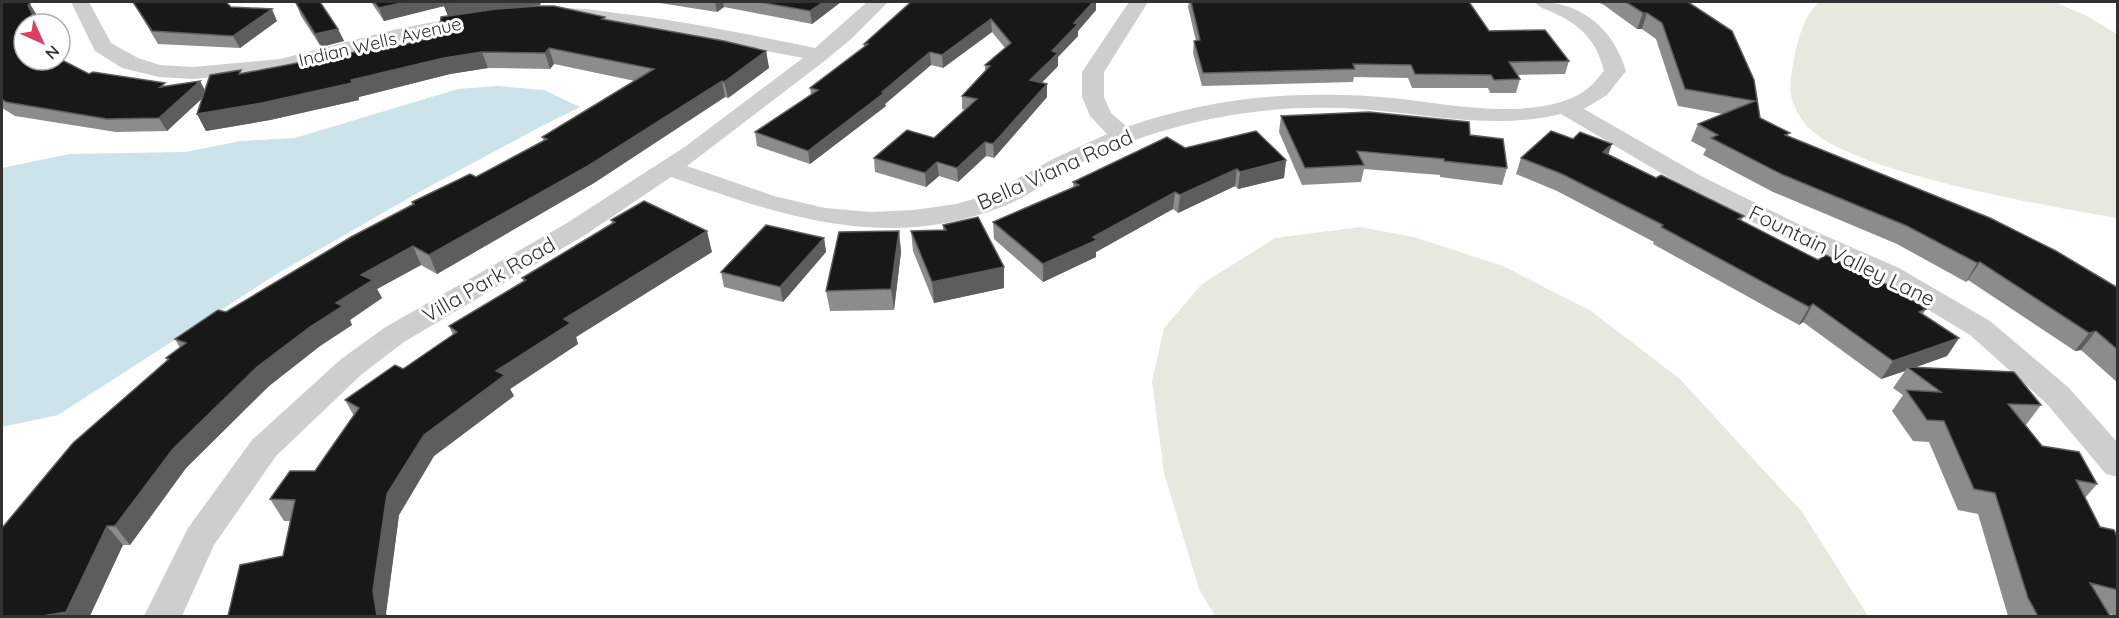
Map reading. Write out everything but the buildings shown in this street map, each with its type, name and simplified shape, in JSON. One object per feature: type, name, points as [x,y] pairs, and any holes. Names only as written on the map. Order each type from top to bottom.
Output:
[{"type":"street","name":"Indian Wells Avenue","points":[[80,2],[102,47],[129,63],[149,68],[193,73],[280,65],[397,35],[492,18]]},
{"type":"street","name":"Villa Park Road","points":[[163,616],[200,538],[264,448],[351,367],[394,335],[576,229],[668,168],[820,55],[878,2]]},
{"type":"street","points":[[1125,137],[1101,116],[1093,97],[1094,72],[1138,2]]},
{"type":"street","name":"Bella Viana Road","points":[[668,168],[789,208],[827,217],[916,218],[960,211],[998,199],[1071,158],[1161,124],[1262,104],[1324,102],[1388,104],[1471,114],[1518,116],[1586,101],[1604,86],[1615,71],[1612,53],[1596,31],[1579,16],[1545,2]]},
{"type":"street","points":[[546,14],[606,16],[682,28],[820,55]]},
{"type":"street","name":"Fountain Valley Lane","points":[[1565,107],[1692,181],[1787,229],[1889,274],[1980,328],[2058,396],[2118,465]]},
{"type":"shaded area","points":[[1819,2],[2055,2],[2087,16],[2117,34],[2117,218],[1999,196],[1899,171],[1856,155],[1822,138],[1797,113],[1790,86],[1801,30],[1813,8]]},
{"type":"shaded area","points":[[1360,227],[1414,237],[1503,266],[1591,311],[1680,379],[1802,512],[1868,616],[1215,616],[1199,589],[1164,473],[1152,381],[1164,328],[1202,284],[1275,238]]},
{"type":"water","points":[[497,86],[544,90],[580,107],[421,191],[280,272],[58,415],[2,427],[2,168],[69,154],[185,152],[241,141],[295,138],[458,89]]}]
